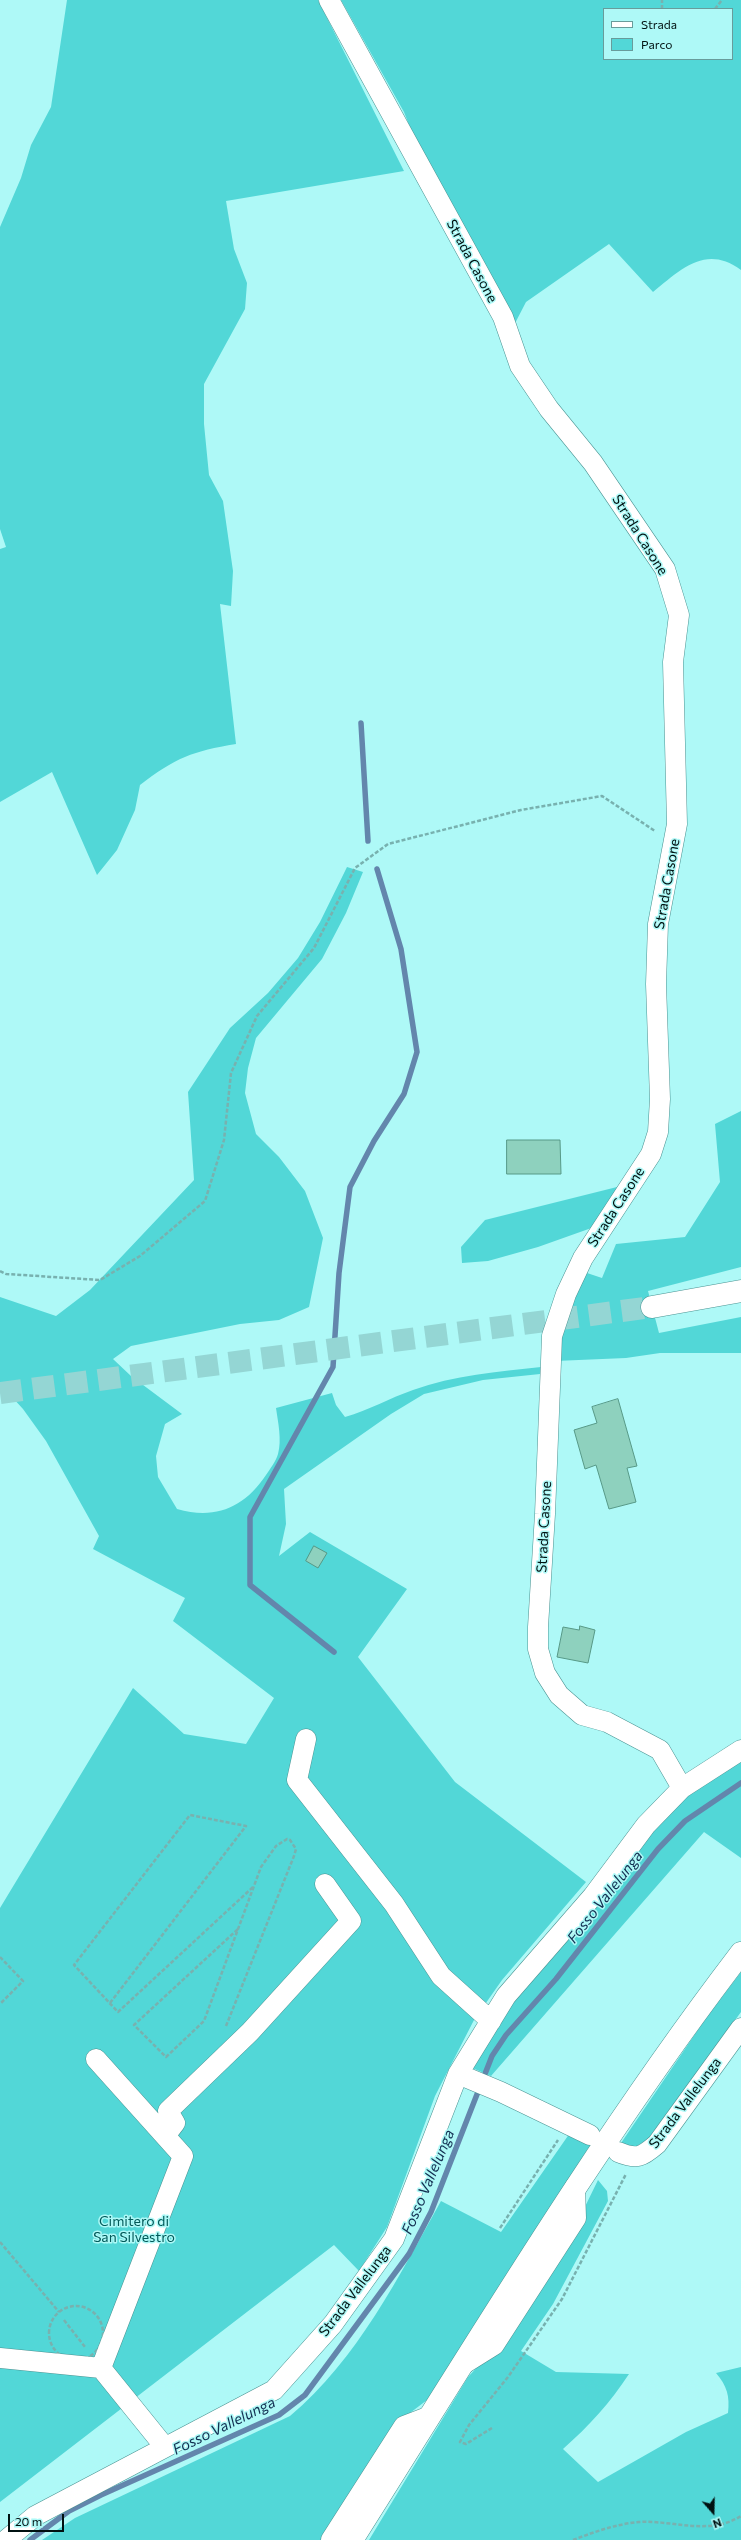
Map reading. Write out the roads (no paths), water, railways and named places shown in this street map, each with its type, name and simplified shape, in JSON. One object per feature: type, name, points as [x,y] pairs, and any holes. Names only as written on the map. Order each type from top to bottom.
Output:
[{"type":"highway","points":[[652,1307],[741,1291]]},
{"type":"highway","points":[[352,2540],[575,2187],[640,2090],[741,1953]]},
{"type":"street","name":"Strada Casone","points":[[329,0],[503,317],[520,366],[549,409],[593,463],[665,570],[679,614],[673,662],[677,817],[674,844],[658,924],[656,984],[660,1099],[658,1132],[651,1154],[583,1258],[566,1294],[552,1336],[538,1649],[545,1673],[559,1695],[582,1715],[606,1722],[660,1750],[682,1788]]},
{"type":"street","points":[[306,1739],[297,1780],[394,1904],[441,1976],[491,2021]]},
{"type":"street","name":"Strada Vallelunga","points":[[6,2540],[35,2516],[164,2446],[274,2390],[333,2324],[394,2239],[458,2074],[506,1996],[593,1896],[646,1825],[682,1788],[741,1750]]},
{"type":"street","points":[[164,2136],[175,2123],[168,2111],[250,2032],[351,1921],[325,1884]]},
{"type":"street","name":"Strada Vallelunga","points":[[618,2152],[635,2157],[644,2155],[657,2144],[741,2028]]},
{"type":"street","points":[[96,2059],[183,2156],[96,2362]]},
{"type":"street","points":[[458,2074],[501,2092],[590,2135]]},
{"type":"street","points":[[0,2358],[96,2362],[164,2446]]},
{"type":"street","points":[[331,2540],[404,2426],[430,2416]]},
{"type":"waterway","points":[[361,723],[368,841]]},
{"type":"waterway","points":[[334,1652],[250,1585],[250,1517],[333,1367],[339,1273],[350,1187],[374,1141],[404,1094],[417,1052],[401,949],[377,869]]},
{"type":"waterway","name":"Fosso Vallelunga","points":[[30,2540],[69,2511],[101,2495],[279,2415],[305,2395],[409,2254],[431,2212],[492,2056],[506,2035],[556,1979],[658,1849],[685,1821],[741,1783]]},
{"type":"tunnel","points":[[0,1393],[652,1307]]},
{"type":"park label","name":"Cimitero di San Silvestro","points":[[134,2230]]}]
